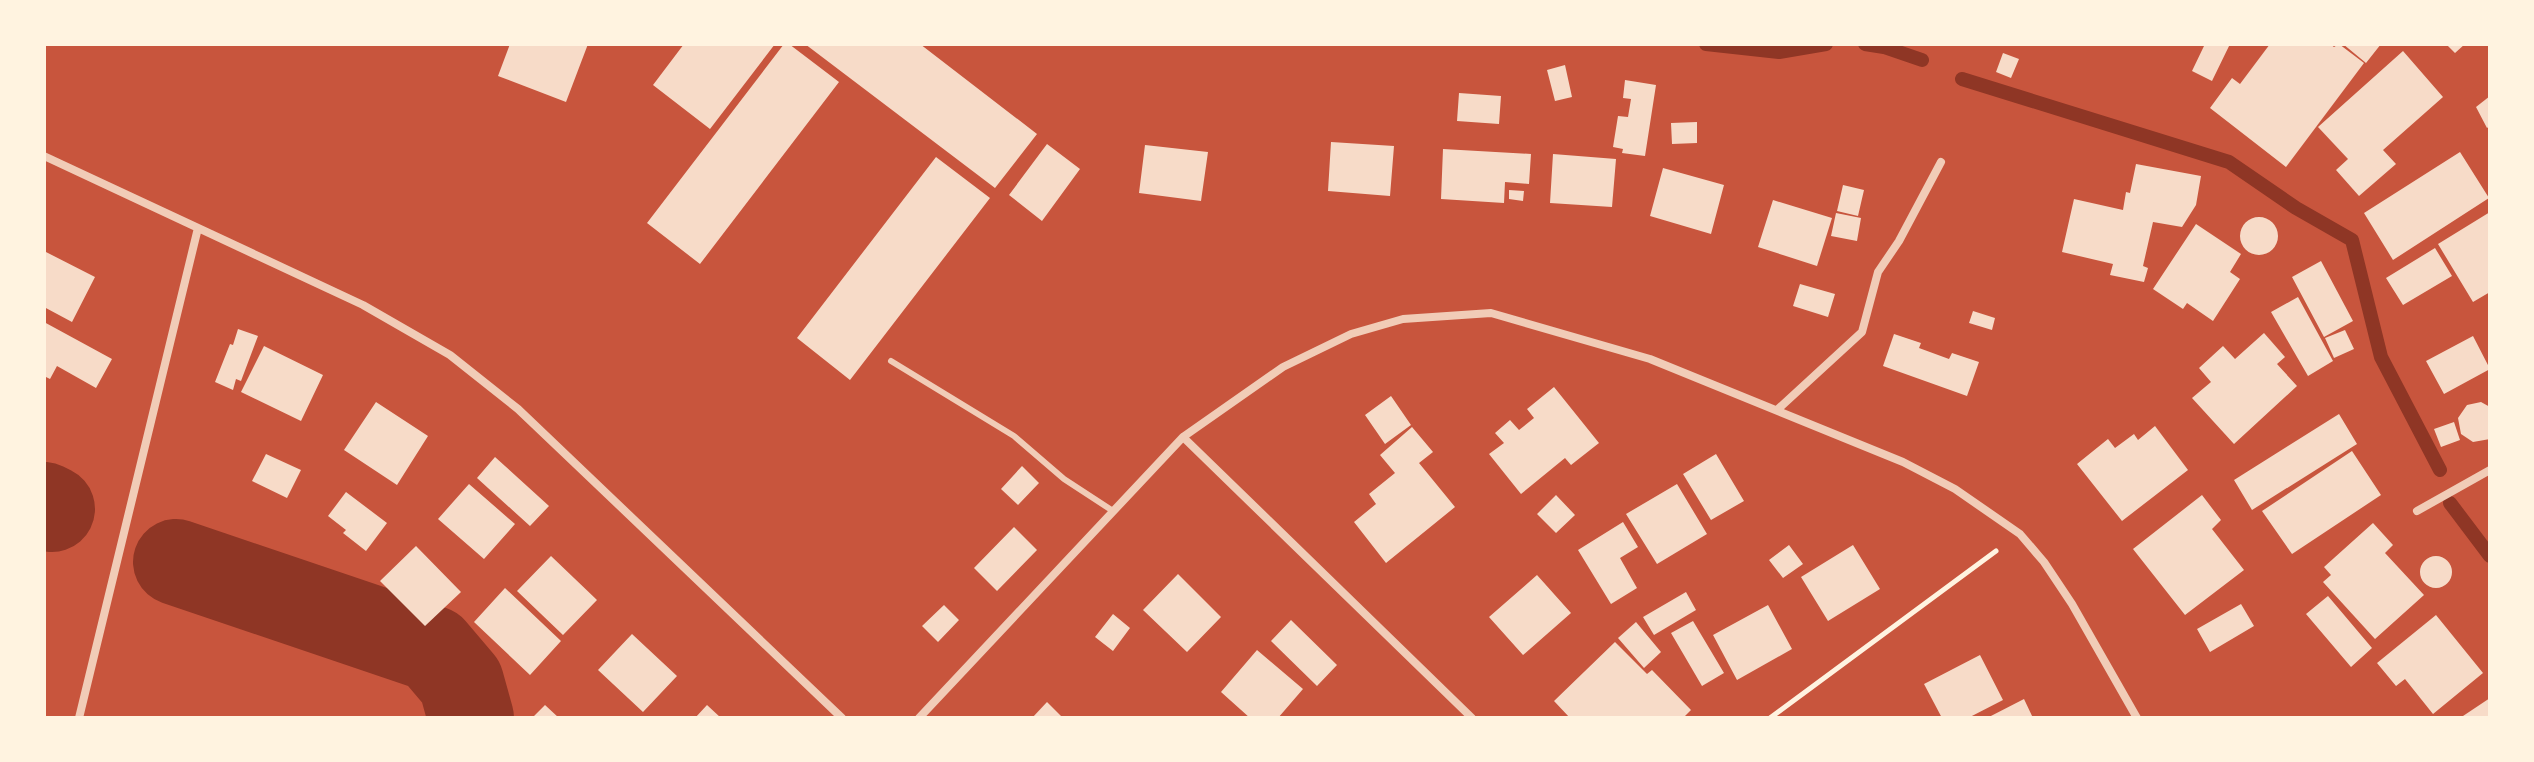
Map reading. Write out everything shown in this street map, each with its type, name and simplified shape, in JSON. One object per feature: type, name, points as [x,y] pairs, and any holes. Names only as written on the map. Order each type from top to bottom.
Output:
[{"type":"street","points":[[44,156],[363,305],[450,355],[518,409],[842,718]]},
{"type":"street","points":[[1777,410],[1862,332],[1878,272],[1899,241],[1941,162]]},
{"type":"street","points":[[79,718],[198,228]]},
{"type":"street","points":[[919,718],[1183,437],[1283,367],[1351,334],[1403,319],[1491,313],[1650,359],[1903,462],[1955,489],[2020,534],[2044,562],[2072,604],[2137,718]]},
{"type":"street","points":[[1183,437],[1472,718]]},
{"type":"street","points":[[2417,511],[2490,470]]},
{"type":"lane","points":[[891,361],[1014,436],[1064,479],[1113,511]]},
{"type":"path","points":[[1770,718],[2020,534]]},
{"type":"building","points":[[510,44],[588,44],[566,102],[498,76]]},
{"type":"building","points":[[684,44],[775,44],[710,129],[653,85]]},
{"type":"building","points":[[784,44],[789,44],[839,82],[700,264],[647,223]]},
{"type":"building","points":[[805,44],[920,44],[1037,134],[995,188]]},
{"type":"building","points":[[2199,44],[2230,44],[2212,81],[2192,71],[2204,46]]},
{"type":"building","points":[[2270,44],[2330,44],[2334,47],[2339,44],[2364,63],[2286,167],[2210,108],[2232,78],[2240,84]]},
{"type":"building","points":[[2343,44],[2381,44],[2366,63]]},
{"type":"building","points":[[2446,44],[2465,44],[2455,53]]},
{"type":"building","points":[[2403,51],[2443,97],[2383,150],[2396,164],[2359,196],[2336,170],[2348,159],[2318,127]]},
{"type":"building","points":[[2003,53],[2019,59],[2011,78],[1996,72]]},
{"type":"building","points":[[1565,65],[1572,97],[1555,101],[1547,70]]},
{"type":"building","points":[[1625,80],[1656,85],[1645,156],[1622,153],[1623,149],[1613,147],[1618,116],[1628,117],[1631,99],[1623,98]]},
{"type":"building","points":[[1459,93],[1501,96],[1499,124],[1457,121]]},
{"type":"building","points":[[2490,96],[2490,126],[2487,128],[2476,107]]},
{"type":"building","points":[[1697,122],[1697,143],[1672,144],[1671,123]]},
{"type":"building","points":[[1331,142],[1394,146],[1390,196],[1328,191]]},
{"type":"building","points":[[1047,144],[1080,169],[1042,221],[1009,195]]},
{"type":"building","points":[[1145,145],[1208,152],[1201,201],[1139,193]]},
{"type":"building","points":[[1443,149],[1531,154],[1529,184],[1505,182],[1504,203],[1441,199]]},
{"type":"building","points":[[2460,152],[2489,198],[2393,260],[2364,213]]},
{"type":"building","points":[[1553,154],[1616,159],[1612,207],[1550,203]]},
{"type":"building","points":[[936,157],[990,198],[850,380],[797,338]]},
{"type":"building","points":[[2136,164],[2201,176],[2196,205],[2182,227],[2153,222],[2143,266],[2148,268],[2144,282],[2110,275],[2113,264],[2062,252],[2074,199],[2123,210]]},
{"type":"building","points":[[1663,168],[1724,185],[1711,234],[1650,216]]},
{"type":"building","points":[[1843,185],[1864,190],[1858,216],[1837,211]]},
{"type":"building","points":[[1509,190],[1524,191],[1523,201],[1509,199]]},
{"type":"building","points":[[1773,200],[1832,218],[1817,266],[1758,247]]},
{"type":"building","points":[[2490,212],[2490,292],[2473,302],[2438,244]]},
{"type":"building","points":[[1836,213],[1861,218],[1857,241],[1831,236]]},
{"type":"building","points":[[2259,217],[2273,222],[2278,236],[2273,250],[2259,255],[2245,250],[2240,236],[2245,222]]},
{"type":"building","points":[[2196,224],[2241,254],[2230,272],[2240,279],[2213,321],[2187,303],[2183,309],[2153,289]]},
{"type":"building","points":[[2435,248],[2452,276],[2403,305],[2386,278]]},
{"type":"building","points":[[44,251],[95,277],[72,322],[44,307]]},
{"type":"building","points":[[2321,261],[2353,321],[2324,337],[2292,277]]},
{"type":"building","points":[[1800,284],[1835,294],[1828,317],[1793,306]]},
{"type":"building","points":[[2298,297],[2333,361],[2308,376],[2271,312]]},
{"type":"building","points":[[1973,311],[1995,318],[1992,330],[1969,323]]},
{"type":"building","points":[[44,322],[112,359],[96,388],[57,366],[50,379],[44,376]]},
{"type":"building","points":[[238,329],[258,336],[241,381],[236,379],[233,390],[215,382]]},
{"type":"building","points":[[2345,330],[2354,349],[2334,358],[2325,338]]},
{"type":"building","points":[[2264,333],[2285,357],[2277,364],[2297,386],[2234,444],[2192,398],[2211,382],[2199,368],[2223,346],[2235,359]]},
{"type":"building","points":[[1894,334],[1921,343],[1919,348],[1949,359],[1952,353],[1979,362],[1967,396],[1883,366]]},
{"type":"building","points":[[2473,336],[2490,369],[2444,394],[2426,361]]},
{"type":"building","points":[[264,346],[323,375],[301,421],[241,392]]},
{"type":"building","points":[[1554,387],[1599,443],[1571,465],[1565,458],[1521,494],[1489,454],[1504,443],[1495,433],[1510,420],[1519,430],[1534,418],[1527,409]]},
{"type":"building","points":[[1391,396],[1411,425],[1385,444],[1365,415]]},
{"type":"building","points":[[376,402],[428,436],[397,485],[344,450]]},
{"type":"building","points":[[2481,402],[2490,407],[2490,439],[2473,442],[2461,434],[2458,418],[2467,405]]},
{"type":"building","points":[[2339,414],[2357,444],[2252,510],[2234,480]]},
{"type":"building","points":[[2454,422],[2460,440],[2441,447],[2434,429]]},
{"type":"building","points":[[2155,426],[2188,470],[2122,521],[2077,464],[2108,439],[2115,448],[2134,434],[2138,440]]},
{"type":"building","points":[[1412,427],[1433,452],[1419,463],[1455,507],[1386,563],[1354,522],[1376,504],[1369,494],[1395,473],[1380,455]]},
{"type":"building","points":[[2352,451],[2381,495],[2292,554],[2262,511]]},
{"type":"building","points":[[266,454],[301,470],[287,498],[252,481]]},
{"type":"building","points":[[1716,454],[1744,501],[1711,520],[1683,474]]},
{"type":"building","points":[[495,457],[549,506],[530,526],[477,478]]},
{"type":"building","points":[[1022,466],[1039,483],[1018,505],[1001,489]]},
{"type":"building","points":[[469,484],[515,524],[484,559],[438,519]]},
{"type":"building","points":[[1677,484],[1707,534],[1657,564],[1626,514]]},
{"type":"building","points":[[346,492],[387,523],[366,551],[328,516]]},
{"type":"building","points":[[1556,495],[1575,515],[1556,533],[1537,514]]},
{"type":"building","points":[[2202,495],[2221,520],[2212,529],[2244,570],[2185,615],[2133,549]]},
{"type":"building","points":[[1623,522],[1638,547],[1620,558],[1637,588],[1611,604],[1578,550]]},
{"type":"building","points":[[2373,523],[2393,545],[2385,553],[2424,595],[2375,639],[2323,582],[2331,575],[2324,567]]},
{"type":"building","points":[[1014,527],[1037,550],[997,591],[974,568]]},
{"type":"building","points":[[1789,545],[1803,564],[1783,578],[1769,560]]},
{"type":"building","points":[[1853,545],[1880,589],[1828,621],[1801,577]]},
{"type":"building","points":[[416,546],[461,592],[425,626],[380,581]]},
{"type":"building","points":[[551,556],[597,600],[563,635],[517,591]]},
{"type":"building","points":[[2436,556],[2447,561],[2452,572],[2447,583],[2436,588],[2425,583],[2420,572],[2425,561]]},
{"type":"building","points":[[1178,574],[1221,617],[1187,652],[1143,610]]},
{"type":"building","points":[[1537,575],[1571,613],[1523,655],[1489,617]]},
{"type":"building","points":[[505,588],[561,641],[530,675],[474,622]]},
{"type":"building","points":[[1686,592],[1696,610],[1654,635],[1643,617]]},
{"type":"building","points":[[2328,596],[2372,648],[2351,667],[2306,614]]},
{"type":"building","points":[[2241,604],[2254,626],[2210,652],[2197,629]]},
{"type":"building","points":[[944,605],[959,620],[938,642],[922,626]]},
{"type":"building","points":[[1768,605],[1792,649],[1737,680],[1713,635]]},
{"type":"building","points":[[1113,614],[1130,628],[1113,651],[1095,637]]},
{"type":"building","points":[[2436,615],[2483,673],[2433,714],[2405,679],[2396,686],[2377,663]]},
{"type":"building","points":[[1291,620],[1337,665],[1317,686],[1271,641]]},
{"type":"building","points":[[1693,621],[1724,673],[1702,686],[1671,633]]},
{"type":"building","points":[[1636,622],[1661,652],[1644,668],[1618,638]]},
{"type":"building","points":[[632,634],[677,676],[643,712],[598,670]]},
{"type":"building","points":[[1615,642],[1647,674],[1652,670],[1691,710],[1683,718],[1570,718],[1554,701]]},
{"type":"building","points":[[1257,650],[1303,689],[1278,718],[1250,718],[1221,692]]},
{"type":"building","points":[[1980,655],[2003,700],[1968,718],[1942,718],[1924,684]]},
{"type":"building","points":[[2490,698],[2490,718],[2460,718]]},
{"type":"building","points":[[2024,699],[2033,718],[1987,718]]},
{"type":"building","points":[[1047,702],[1063,718],[1032,718]]},
{"type":"building","points":[[545,705],[559,718],[532,718]]},
{"type":"building","points":[[707,705],[721,718],[695,718]]},
{"type":"waterway","points":[[1706,44],[1779,52],[1826,44]]},
{"type":"waterway","points":[[1865,44],[1922,60]]},
{"type":"waterway","points":[[1962,79],[2229,162],[2296,208],[2352,240],[2381,357],[2440,470]]},
{"type":"waterway","points":[[2450,503],[2490,556]]},
{"type":"waterway","points":[[44,505],[52,509]]},
{"type":"waterway","points":[[176,562],[433,649],[461,682],[471,718]]}]
